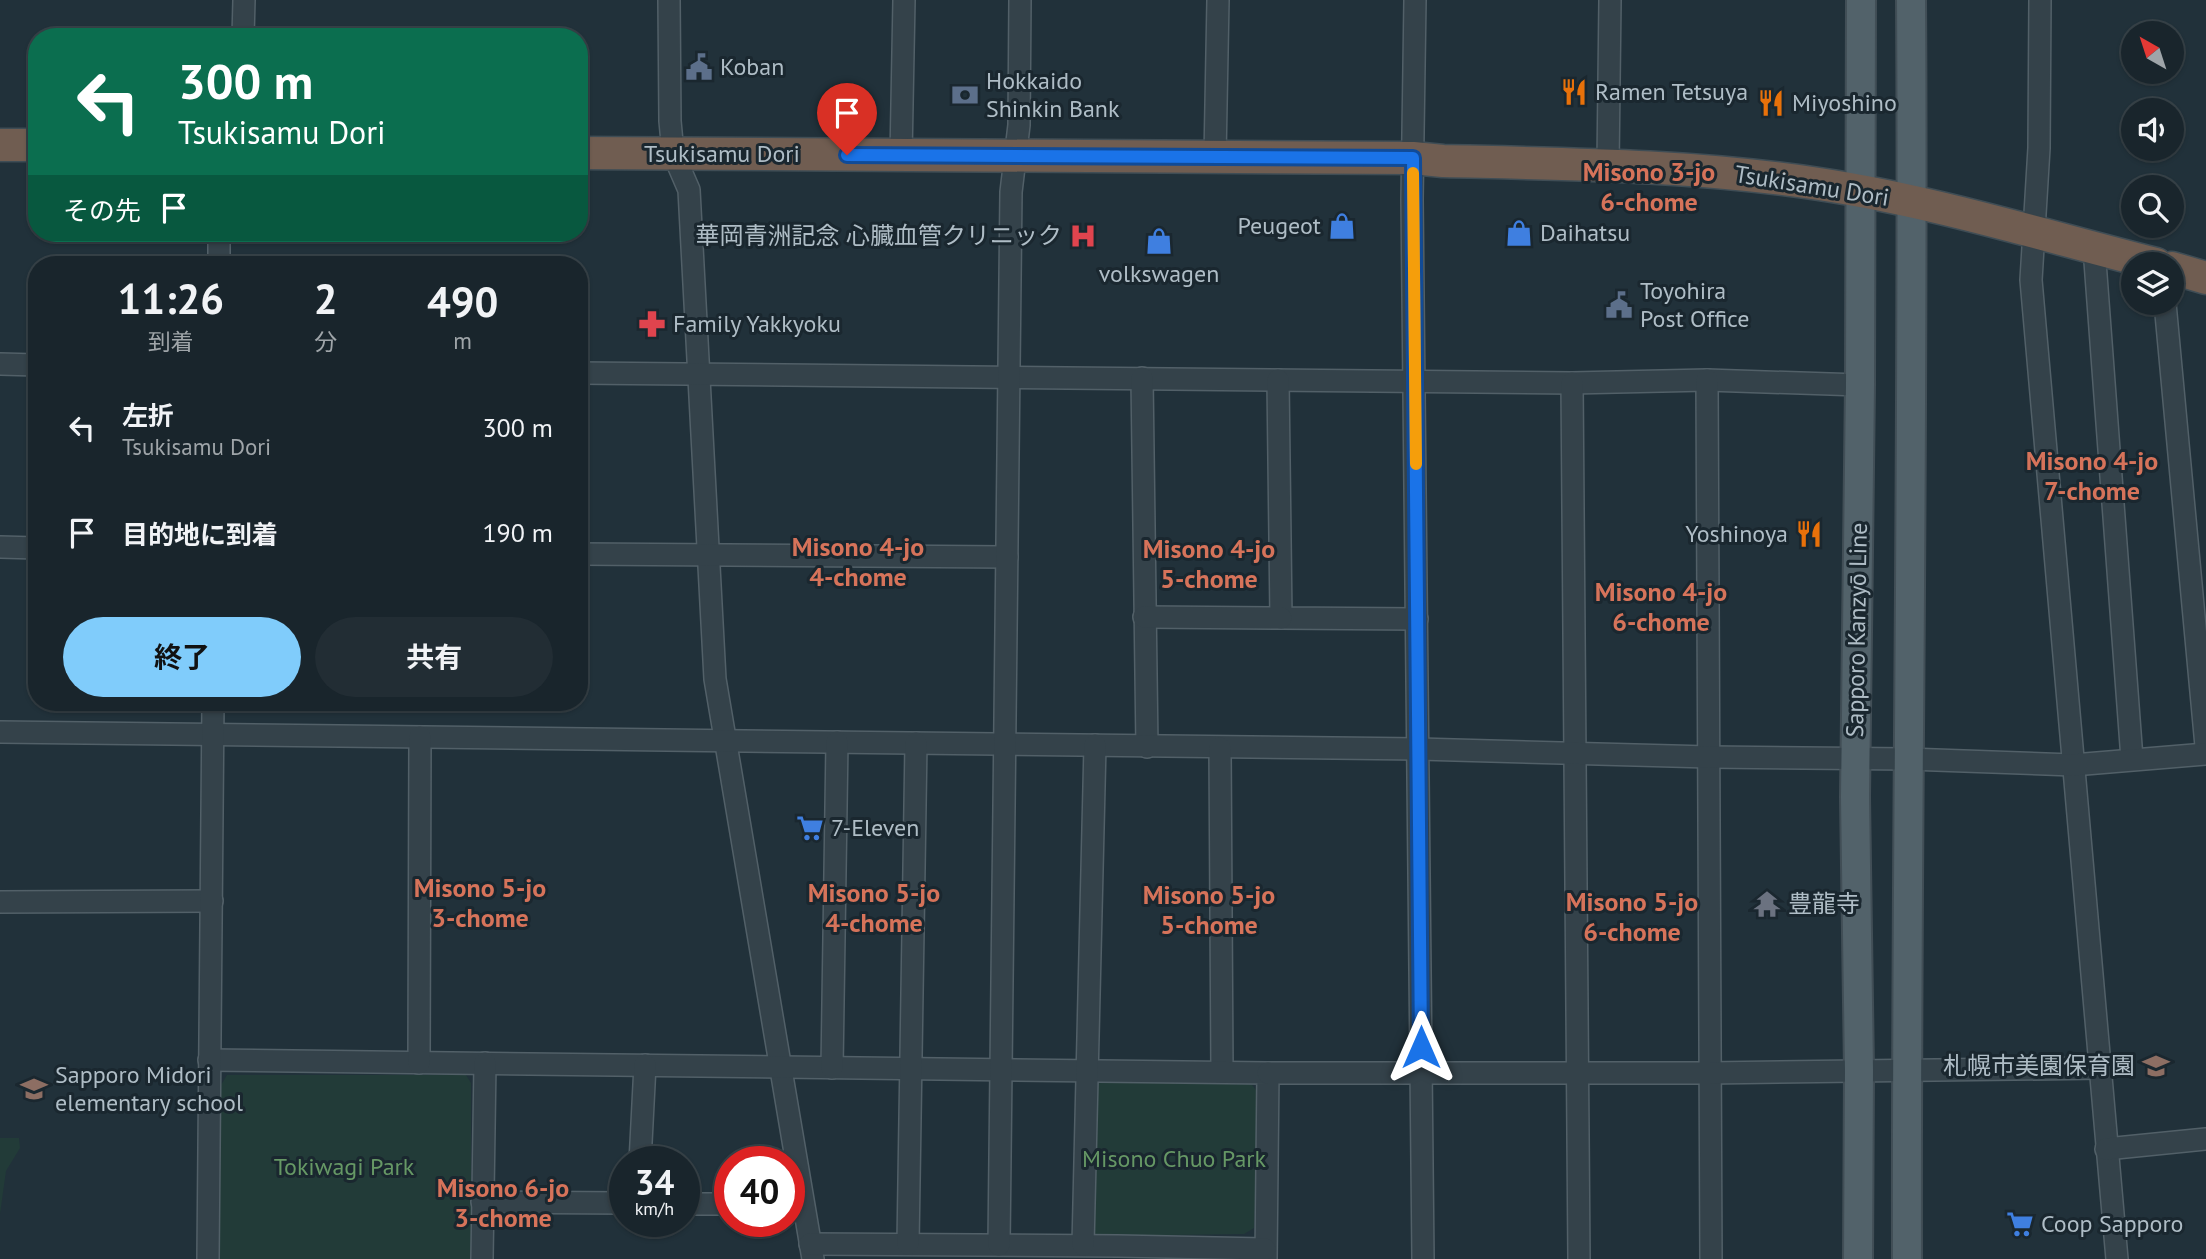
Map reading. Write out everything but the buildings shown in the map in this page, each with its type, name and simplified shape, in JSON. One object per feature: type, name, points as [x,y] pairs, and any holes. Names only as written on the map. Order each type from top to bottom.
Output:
[{"type":"highway","points":[[0,145],[28,145]]},
{"type":"highway","name":"Tsukisamu Dori","points":[[588,153],[1413,158],[1721,171],[1823,185],[1913,203],[2121,255]]},
{"type":"highway","points":[[2184,272],[2206,278]]},
{"type":"main road","name":"Sapporo Kanzyō Line","points":[[1858,1259],[1856,759],[1861,0]]},
{"type":"main road","name":"Sapporo Kanzyō Line","points":[[1907,1259],[1912,0]]},
{"type":"street","points":[[243,28],[244,0]]},
{"type":"street","points":[[669,0],[670,121],[673,153],[689,190],[715,679],[780,1067],[789,1146]]},
{"type":"street","points":[[901,156],[904,0]]},
{"type":"street","points":[[999,1245],[1012,192],[1018,125],[1020,0]]},
{"type":"street","points":[[1215,157],[1218,0]]},
{"type":"street","points":[[1415,0],[1413,158],[1423,1259]]},
{"type":"street","points":[[1608,165],[1610,0]]},
{"type":"street","points":[[2040,0],[2039,148],[2031,280],[2117,1259]]},
{"type":"street","points":[[2095,248],[2132,758]]},
{"type":"street","points":[[2166,315],[2206,746]]},
{"type":"street","points":[[0,364],[28,365]]},
{"type":"street","points":[[588,373],[1572,383],[1707,380],[1860,385]]},
{"type":"street","points":[[1143,378],[1147,747]]},
{"type":"street","points":[[1278,380],[1281,618]]},
{"type":"street","points":[[1707,380],[1711,1259]]},
{"type":"street","points":[[1572,383],[1579,1259]]},
{"type":"street","points":[[0,547],[28,548]]},
{"type":"street","points":[[588,554],[1007,557]]},
{"type":"street","points":[[1144,617],[1417,619]]},
{"type":"street","points":[[208,1259],[213,711]]},
{"type":"street","points":[[0,732],[1419,749],[2073,765],[2132,758],[2206,754]]},
{"type":"street","points":[[419,1063],[420,737]]},
{"type":"street","points":[[832,1068],[837,742]]},
{"type":"street","points":[[908,1244],[916,743]]},
{"type":"street","points":[[1083,1245],[1094,745]]},
{"type":"street","points":[[1220,748],[1222,1072]]},
{"type":"street","points":[[0,902],[212,901]]},
{"type":"street","points":[[209,1060],[1421,1074],[2101,1068]]},
{"type":"street","points":[[482,1259],[485,1063]]},
{"type":"street","points":[[641,1146],[645,1065]]},
{"type":"street","points":[[805,1233],[811,1252],[908,1244],[1083,1245],[1119,1252],[1266,1254],[1268,1073]]},
{"type":"street","points":[[2106,1149],[2206,1139]]},
{"type":"street","points":[[482,1202],[609,1203]]},
{"type":"green space","name":"Tokiwagi Park","points":[[227,1075],[466,1075],[471,1083],[471,1259],[217,1259],[217,1092]]},
{"type":"green space","name":"Misono Chuo Park","points":[[1249,1081],[1259,1094],[1254,1228],[1244,1234],[1096,1236],[1089,1227],[1092,1090],[1100,1083]]},
{"type":"green space","points":[[0,1138],[19,1138],[20,1148],[6,1171],[0,1214]]},
{"type":"slow traffic","points":[[1413,173],[1416,464]]},
{"type":"place","name":"Koban","points":[[699,67]]},
{"type":"place","name":"Ramen Tetsuya","points":[[1574,92]]},
{"type":"place","name":"Hokkaido Shinkin Bank","points":[[965,95]]},
{"type":"place","name":"Miyoshino","points":[[1771,103]]},
{"type":"place","name":"Peugeot","points":[[1342,226]]},
{"type":"place","name":"Daihatsu","points":[[1519,233]]},
{"type":"place","name":"華岡青洲記念 心臓血管クリニック","points":[[1083,236]]},
{"type":"place","name":"volkswagen","points":[[1159,241]]},
{"type":"place","name":"Toyohira Post Office","points":[[1619,305]]},
{"type":"place","name":"Family Yakkyoku","points":[[652,324]]},
{"type":"place","name":"Yoshinoya","points":[[1809,534]]},
{"type":"place","name":"7-Eleven","points":[[810,828]]},
{"type":"place","name":"豊龍寺","points":[[1767,904]]},
{"type":"place","name":"札幌市美園保育園","points":[[2156,1066]]},
{"type":"place","name":"Sapporo Midori elementary school","points":[[34,1089]]},
{"type":"place","name":"Coop Sapporo","points":[[2020,1224]]},
{"type":"district","name":"Misono 3-jo 6-chome","points":[[1649,187]]},
{"type":"district","name":"Misono 4-jo 7-chome","points":[[2092,476]]},
{"type":"district","name":"Misono 4-jo 4-chome","points":[[858,562]]},
{"type":"district","name":"Misono 4-jo 5-chome","points":[[1209,564]]},
{"type":"district","name":"Misono 4-jo 6-chome","points":[[1661,607]]},
{"type":"district","name":"Misono 5-jo 3-chome","points":[[480,903]]},
{"type":"district","name":"Misono 5-jo 4-chome","points":[[874,908]]},
{"type":"district","name":"Misono 5-jo 5-chome","points":[[1209,910]]},
{"type":"district","name":"Misono 5-jo 6-chome","points":[[1632,917]]},
{"type":"district","name":"Misono 6-jo 3-chome","points":[[503,1203]]},
{"type":"route","points":[[847,155],[1413,158],[1421,1047]]}]
